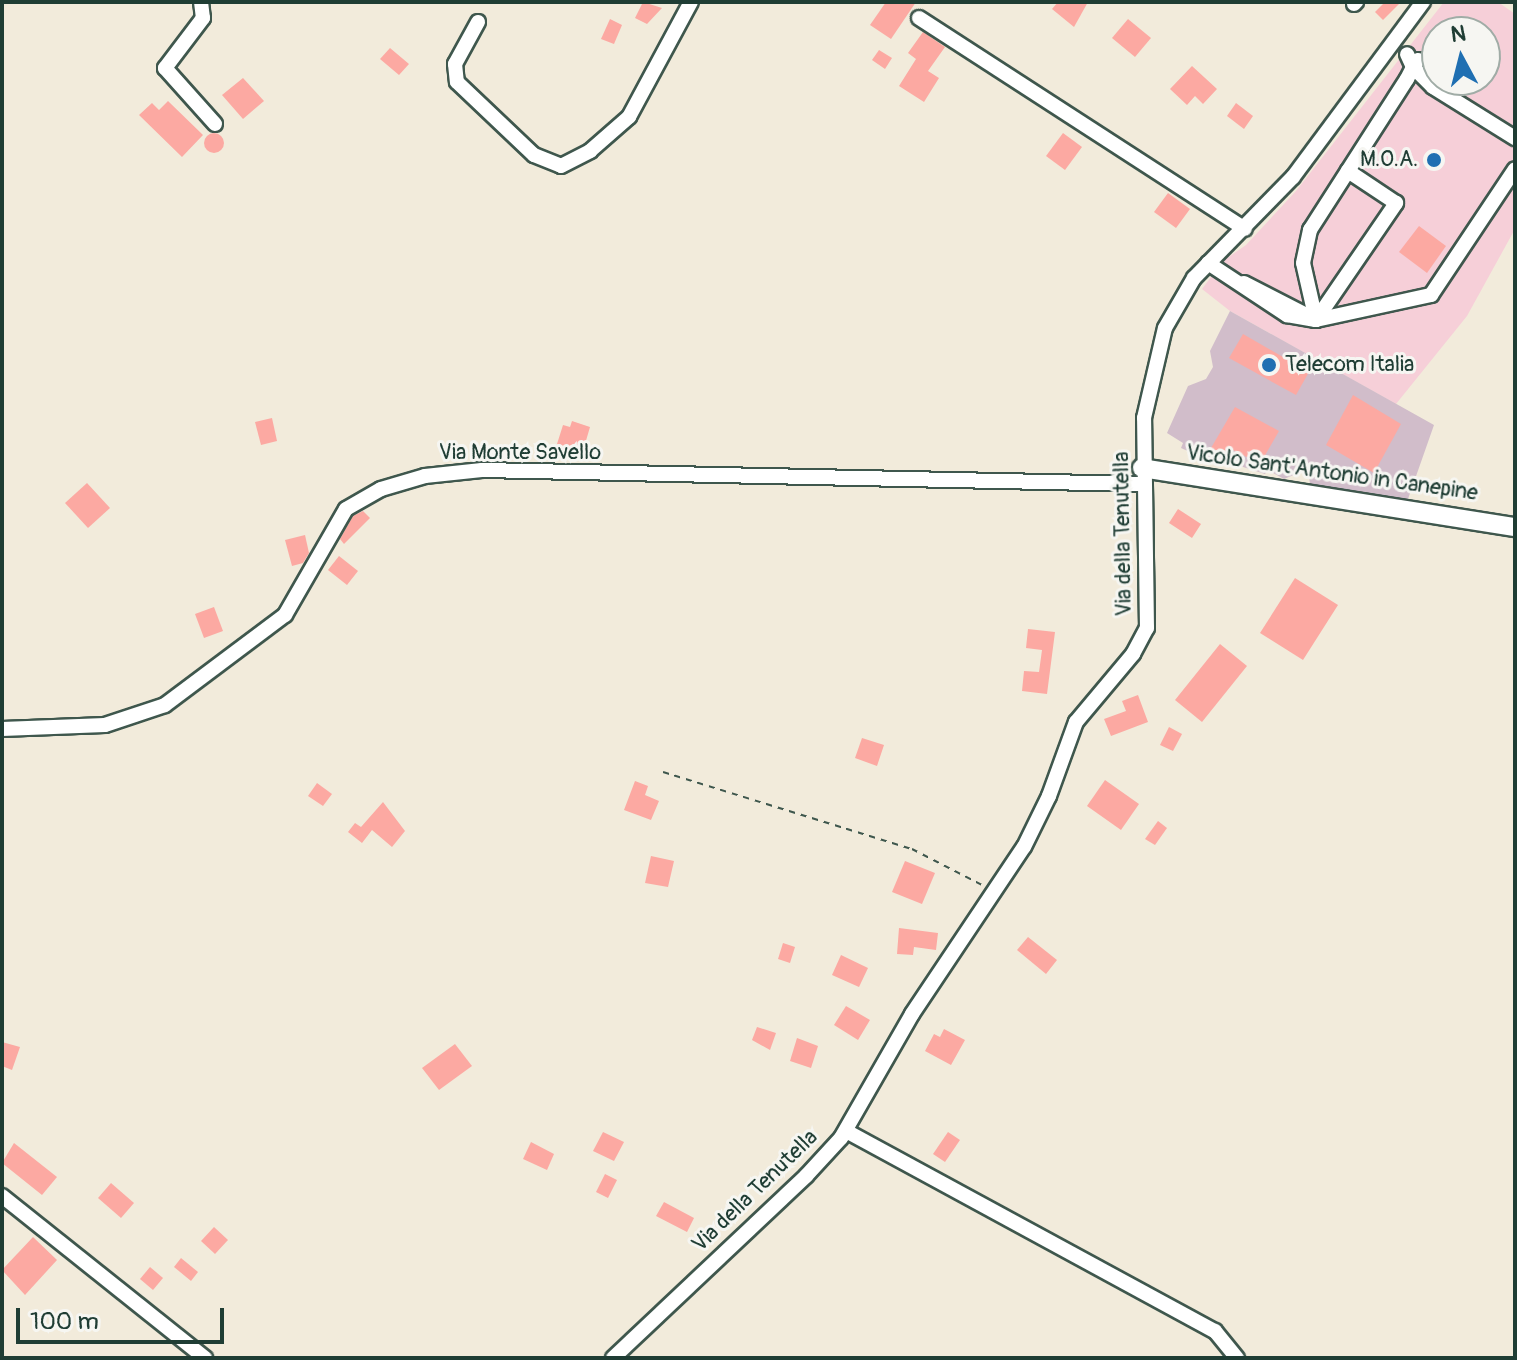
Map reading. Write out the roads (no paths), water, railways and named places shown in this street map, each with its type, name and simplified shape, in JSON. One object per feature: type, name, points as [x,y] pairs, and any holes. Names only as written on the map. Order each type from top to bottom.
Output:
[{"type":"main road","name":"Vicolo Sant'Antonio in Canepine","points":[[1142,476],[1515,527]]},
{"type":"street","points":[[201,2],[203,18],[165,68],[215,124]]},
{"type":"street","points":[[478,22],[455,64],[457,82],[534,155],[561,166],[590,151],[629,117],[691,2]]},
{"type":"street","name":"Via della Tenutella","points":[[613,1358],[806,1176],[846,1131],[917,1005],[995,892],[1041,815],[1079,716],[1145,633],[1142,476],[1147,402],[1160,341],[1180,299],[1405,55],[1423,2]]},
{"type":"street","points":[[919,18],[1245,229]]},
{"type":"street","points":[[1316,320],[1304,278],[1305,247],[1348,171],[1405,55],[1433,87],[1515,138]]},
{"type":"street","points":[[1213,266],[1244,283],[1287,315],[1316,320],[1431,295],[1515,169]]},
{"type":"street","points":[[1316,320],[1396,203],[1348,171]]},
{"type":"street","name":"Via Monte Savello","points":[[2,729],[113,724],[165,705],[279,622],[301,594],[346,509],[381,489],[425,476],[482,470],[1142,476]]},
{"type":"street","points":[[846,1131],[1215,1331],[1237,1358]]},
{"type":"street","points":[[2,1196],[205,1358]]},
{"type":"place","name":"M.O.A.","points":[[1434,160]]},
{"type":"place","name":"Telecom Italia","points":[[1269,365]]}]
